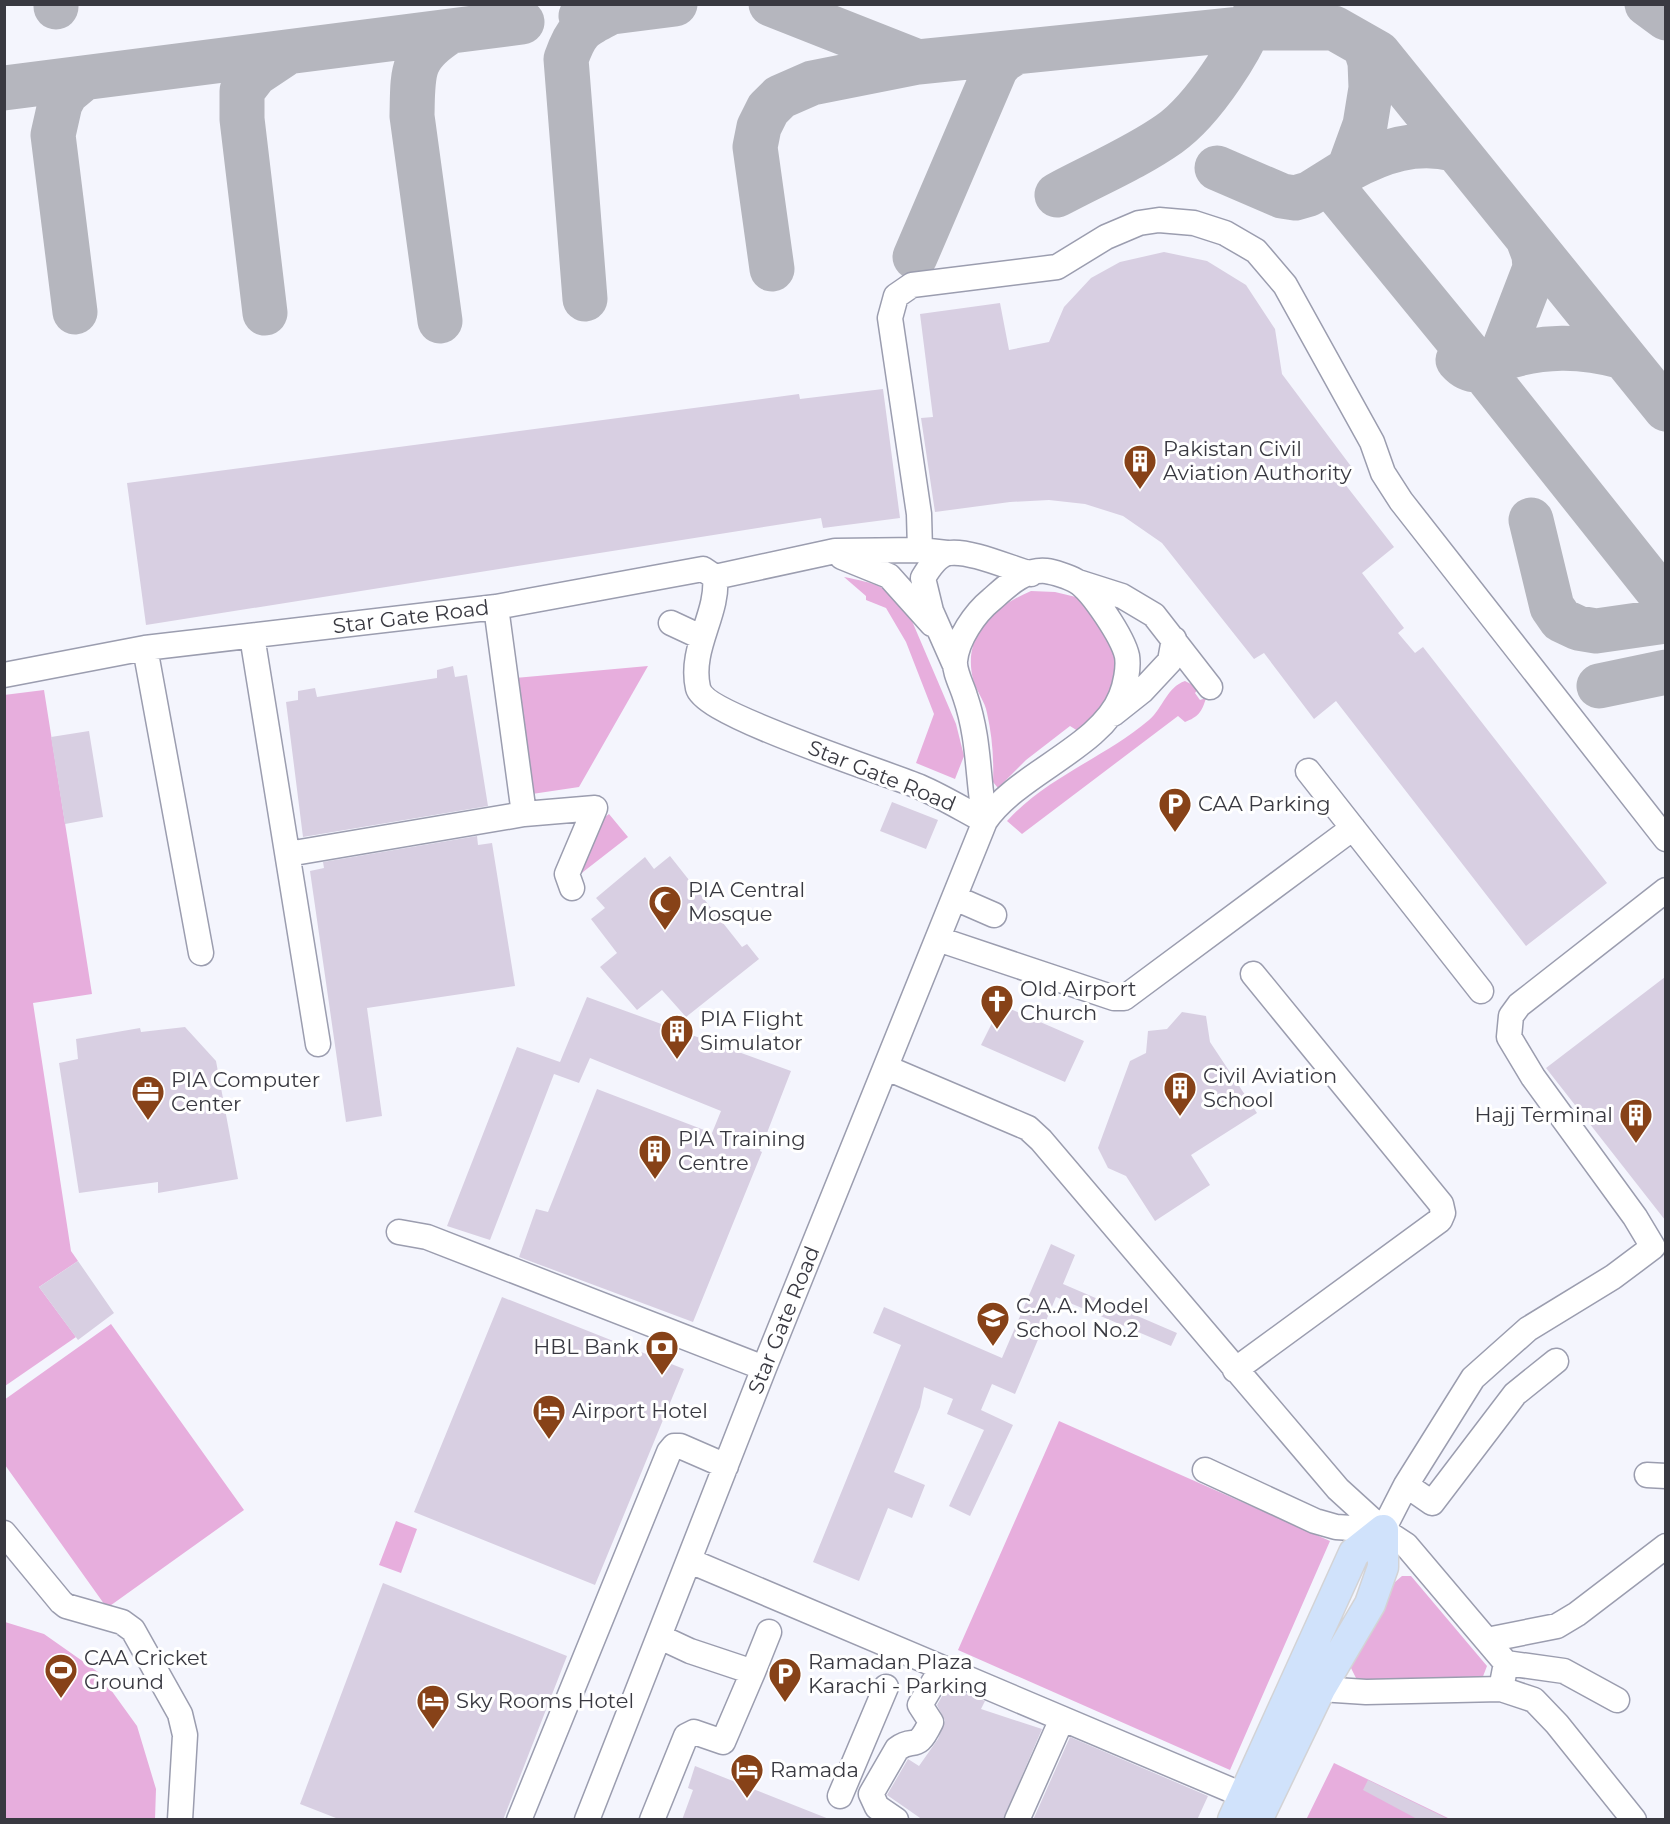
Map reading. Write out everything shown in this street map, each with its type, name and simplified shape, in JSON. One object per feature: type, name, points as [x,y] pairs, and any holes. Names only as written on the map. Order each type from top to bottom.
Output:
[{"type":"main road","points":[[1245,1812],[1370,1604],[1383,1567],[1383,1530]]},
{"type":"main road","points":[[1245,1812],[1354,1553],[1383,1530]]},
{"type":"street","points":[[920,550],[919,514],[890,318],[896,296],[912,285],[1057,267],[1106,237],[1139,223],[1158,220],[1194,224],[1225,233],[1256,251],[1285,285],[1372,442],[1383,473],[1401,501],[1665,839]]},
{"type":"street","points":[[715,577],[830,553],[920,550],[961,553],[1031,574]]},
{"type":"street","points":[[830,553],[889,576],[942,634]]},
{"type":"street","points":[[947,553],[932,563],[923,578],[931,611],[954,663],[972,715],[980,757],[981,796],[985,821]]},
{"type":"street","name":"Star Gate Road","points":[[4,675],[145,648],[496,607],[703,568],[715,577],[716,592],[697,656],[697,675],[726,695],[924,773],[952,787],[985,821],[765,1368],[587,1820]]},
{"type":"street","points":[[954,663],[963,639],[979,610],[1018,577],[1046,571],[1122,596],[1154,615],[1210,687]]},
{"type":"street","points":[[1078,582],[1105,613],[1127,656],[1125,683],[1111,716]]},
{"type":"street","points":[[496,607],[524,814]]},
{"type":"street","points":[[671,624],[702,637]]},
{"type":"street","points":[[252,636],[318,1044]]},
{"type":"street","points":[[985,821],[1029,778],[1083,741],[1142,691],[1170,661],[1174,639]]},
{"type":"street","points":[[145,648],[201,953]]},
{"type":"street","points":[[1308,771],[1481,991]]},
{"type":"street","points":[[288,854],[524,814],[595,808],[567,874],[572,888]]},
{"type":"street","points":[[938,939],[1114,998],[1124,998],[1353,828]]},
{"type":"street","points":[[1383,1530],[1407,1485],[1473,1378],[1528,1329],[1613,1277],[1653,1247],[1635,1217],[1533,1077],[1509,1037],[1511,1016],[1520,1005],[1665,890]]},
{"type":"street","points":[[955,898],[994,915]]},
{"type":"street","points":[[1235,1370],[1440,1220],[1443,1213],[1441,1204],[1374,1119],[1253,974]]},
{"type":"street","points":[[887,1068],[1028,1128],[1071,1175],[1338,1489],[1383,1530],[1406,1545],[1506,1664],[1564,1671],[1617,1700]]},
{"type":"street","points":[[399,1232],[427,1237],[765,1368]]},
{"type":"street","points":[[1407,1485],[1432,1503],[1515,1394],[1556,1361]]},
{"type":"street","points":[[519,1820],[669,1452],[674,1446],[680,1446],[726,1466]]},
{"type":"street","points":[[1205,1470],[1315,1521],[1336,1527],[1383,1530]]},
{"type":"street","points":[[4,1533],[66,1606],[122,1622],[133,1630],[180,1714],[185,1735],[180,1820]]},
{"type":"street","points":[[1487,1640],[1557,1626],[1577,1614],[1665,1546]]},
{"type":"street","points":[[690,1561],[1062,1719],[1245,1812]]},
{"type":"street","points":[[652,1820],[686,1736],[694,1732],[723,1742],[769,1632]]},
{"type":"street","points":[[660,1636],[690,1651],[753,1672]]},
{"type":"street","points":[[1501,1689],[1506,1664]]},
{"type":"street","points":[[896,1820],[877,1807],[871,1794],[897,1749],[902,1744],[914,1745],[920,1741],[928,1727],[929,1716],[920,1705],[942,1668]]},
{"type":"street","points":[[840,1796],[886,1687]]},
{"type":"street","points":[[1320,1689],[1366,1692],[1501,1689],[1534,1700],[1557,1724],[1634,1820]]},
{"type":"street","points":[[1017,1820],[1062,1719]]},
{"type":"shaded area","points":[[844,577],[881,587],[895,597],[909,614],[956,724],[964,756],[955,779],[916,763],[934,714],[906,642],[886,608],[866,600],[866,596]]},
{"type":"shaded area","points":[[1031,591],[1055,592],[1080,598],[1118,654],[1114,679],[1102,706],[1088,722],[1078,731],[1070,726],[1026,760],[998,788],[993,782],[992,747],[987,713],[973,679],[972,648],[984,624],[994,614],[1005,605]]},
{"type":"shaded area","points":[[648,666],[579,787],[532,794],[515,678]]},
{"type":"shaded area","points":[[1185,681],[1199,688],[1195,693],[1200,700],[1206,698],[1196,716],[1185,722],[1178,716],[1022,834],[1007,821],[1040,792],[1113,746],[1149,720],[1169,693]]},
{"type":"shaded area","points":[[44,690],[92,994],[33,1003],[71,1251],[78,1261],[39,1287],[76,1337],[5,1386],[4,695]]},
{"type":"shaded area","points":[[609,814],[628,837],[574,879],[576,870],[605,817]]},
{"type":"shaded area","points":[[111,1324],[244,1510],[107,1608],[5,1465],[4,1400]]},
{"type":"shaded area","points":[[1059,1421],[1330,1541],[1230,1770],[958,1650]]},
{"type":"shaded area","points":[[396,1521],[417,1529],[401,1573],[379,1565]]},
{"type":"shaded area","points":[[1402,1576],[1411,1576],[1487,1666],[1482,1679],[1366,1687],[1357,1680],[1350,1666],[1395,1582]]},
{"type":"shaded area","name":"CAA Cricket Ground","points":[[5,1622],[44,1634],[98,1672],[137,1726],[156,1789],[155,1819],[5,1819]]},
{"type":"shaded area","points":[[1334,1763],[1450,1819],[1306,1820]]},
{"type":"building","name":"Pakistan Civil Aviation Authority","points":[[1164,252],[1207,261],[1246,285],[1275,329],[1282,374],[1353,469],[1341,479],[1394,547],[1362,573],[1404,628],[1398,633],[1415,653],[1423,647],[1607,883],[1526,946],[1336,701],[1314,719],[1264,653],[1254,659],[1162,543],[1123,516],[1085,504],[1049,500],[1010,502],[935,512],[921,418],[933,417],[920,314],[1000,303],[1009,350],[1049,342],[1064,307],[1091,278],[1120,262]]},
{"type":"building","points":[[883,389],[900,518],[823,528],[821,518],[146,625],[127,483],[799,394],[800,399]]},
{"type":"building","points":[[453,666],[455,677],[467,675],[488,806],[303,837],[286,702],[298,700],[298,691],[315,688],[317,697],[437,678],[437,670]]},
{"type":"building","points":[[89,731],[103,817],[65,824],[51,737]]},
{"type":"building","points":[[892,802],[938,820],[926,849],[880,831]]},
{"type":"building","points":[[477,836],[478,845],[492,843],[515,986],[367,1008],[382,1116],[346,1122],[310,871],[324,868],[323,862]]},
{"type":"building","name":"PIA Central Mosque","points":[[670,856],[742,947],[747,944],[759,959],[686,1017],[662,990],[637,1010],[600,967],[617,953],[591,919],[605,908],[596,898],[645,857],[654,869]]},
{"type":"building","name":"Hajj Terminal","points":[[1665,977],[1665,1220],[1546,1068]]},
{"type":"building","points":[[587,997],[791,1071],[760,1151],[762,1152],[693,1322],[519,1257],[536,1209],[548,1212],[597,1089],[712,1133],[721,1111],[590,1058],[579,1083],[554,1074],[490,1240],[447,1226],[517,1047],[560,1062]]},
{"type":"building","points":[[1001,1005],[1084,1041],[1065,1082],[981,1045]]},
{"type":"building","name":"Civil Aviation School","points":[[1182,1012],[1206,1016],[1210,1042],[1257,1113],[1191,1155],[1210,1185],[1155,1221],[1126,1176],[1108,1168],[1098,1148],[1130,1061],[1146,1053],[1148,1031],[1167,1029]]},
{"type":"building","name":"PIA Computer Center","points":[[185,1027],[216,1061],[238,1179],[158,1193],[158,1182],[79,1193],[59,1063],[78,1059],[76,1039],[140,1028],[141,1032]]},
{"type":"building","points":[[1051,1244],[1075,1255],[1063,1284],[1177,1333],[1171,1346],[1056,1297],[1015,1394],[992,1384],[981,1410],[1013,1425],[970,1516],[949,1506],[984,1430],[947,1414],[953,1399],[924,1387],[920,1407],[894,1472],[925,1485],[912,1518],[888,1508],[859,1581],[813,1562],[901,1345],[873,1333],[884,1307],[1002,1358]]},
{"type":"building","points":[[78,1261],[114,1313],[78,1340],[39,1287]]},
{"type":"building","name":"Airport Hotel","points":[[502,1297],[684,1369],[595,1585],[414,1512]]},
{"type":"building","name":"Sky Rooms Hotel","points":[[383,1583],[567,1656],[503,1820],[341,1820],[300,1804]]},
{"type":"building","points":[[948,1686],[985,1701],[981,1709],[1042,1729],[1003,1820],[923,1820],[887,1795],[908,1759],[919,1766],[938,1739],[945,1721],[937,1705]]},
{"type":"building","points":[[1070,1737],[1208,1796],[1197,1820],[1033,1820]]},
{"type":"building","name":"Ramada","points":[[695,1766],[829,1820],[682,1820],[693,1790],[688,1788]]},
{"type":"building","points":[[1368,1780],[1450,1820],[1419,1820],[1363,1790]]},
{"type":"taxiway","points":[[581,16],[675,4]]},
{"type":"taxiway","points":[[771,4],[918,62],[1251,28],[1334,28],[1378,53],[1666,409]]},
{"type":"taxiway","points":[[1647,4],[1666,18]]},
{"type":"taxiway","points":[[1057,195],[1142,151],[1182,123],[1209,94],[1233,58],[1257,7]]},
{"type":"taxiway","points":[[585,299],[566,59],[577,34],[593,21],[611,12]]},
{"type":"taxiway","points":[[4,88],[522,22]]},
{"type":"taxiway","points":[[440,321],[412,116],[412,101],[414,77],[420,58],[427,49],[449,32]]},
{"type":"taxiway","points":[[1217,168],[1282,196],[1295,198],[1309,194],[1349,169],[1365,125],[1371,88],[1370,62],[1365,46]]},
{"type":"taxiway","points":[[265,313],[242,119],[242,91],[255,74],[288,52]]},
{"type":"taxiway","points":[[915,257],[996,68],[1014,53]]},
{"type":"taxiway","points":[[772,269],[755,147],[759,127],[768,109],[780,97],[812,83],[918,62]]},
{"type":"taxiway","points":[[75,312],[53,135],[60,104],[66,93],[84,78]]},
{"type":"taxiway","points":[[1349,169],[1374,157],[1400,149],[1426,146],[1454,149]]},
{"type":"taxiway","points":[[1329,183],[1483,371],[1666,601]]},
{"type":"taxiway","points":[[1458,360],[1468,368],[1479,370],[1490,367],[1500,359],[1535,268],[1534,255],[1528,239]]},
{"type":"taxiway","points":[[1500,359],[1531,351],[1562,348],[1592,350],[1624,357]]},
{"type":"taxiway","points":[[1531,520],[1552,607],[1561,620],[1578,628],[1596,631],[1666,621]]},
{"type":"taxiway","points":[[1599,686],[1666,672]]},
{"type":"place","name":"Pakistan Civil Aviation Authority","points":[[1140,490]]},
{"type":"place","name":"CAA Parking","points":[[1175,833]]},
{"type":"place","name":"PIA Central Mosque","points":[[665,931]]},
{"type":"place","name":"Old Airport Church","points":[[997,1030]]},
{"type":"place","name":"PIA Flight Simulator","points":[[677,1060]]},
{"type":"place","name":"Civil Aviation School","points":[[1180,1117]]},
{"type":"place","name":"PIA Computer Center","points":[[148,1121]]},
{"type":"place","name":"Hajj Terminal","points":[[1636,1144]]},
{"type":"place","name":"PIA Training Centre","points":[[655,1180]]},
{"type":"place","name":"C.A.A. Model School No.2","points":[[993,1347]]},
{"type":"place","name":"HBL Bank","points":[[662,1376]]},
{"type":"place","name":"Airport Hotel","points":[[549,1440]]},
{"type":"place","name":"CAA Cricket Ground","points":[[61,1699]]},
{"type":"place","name":"Ramadan Plaza Karachi - Parking","points":[[785,1703]]},
{"type":"place","name":"Sky Rooms Hotel","points":[[433,1730]]},
{"type":"place","name":"Ramada","points":[[747,1799]]}]
